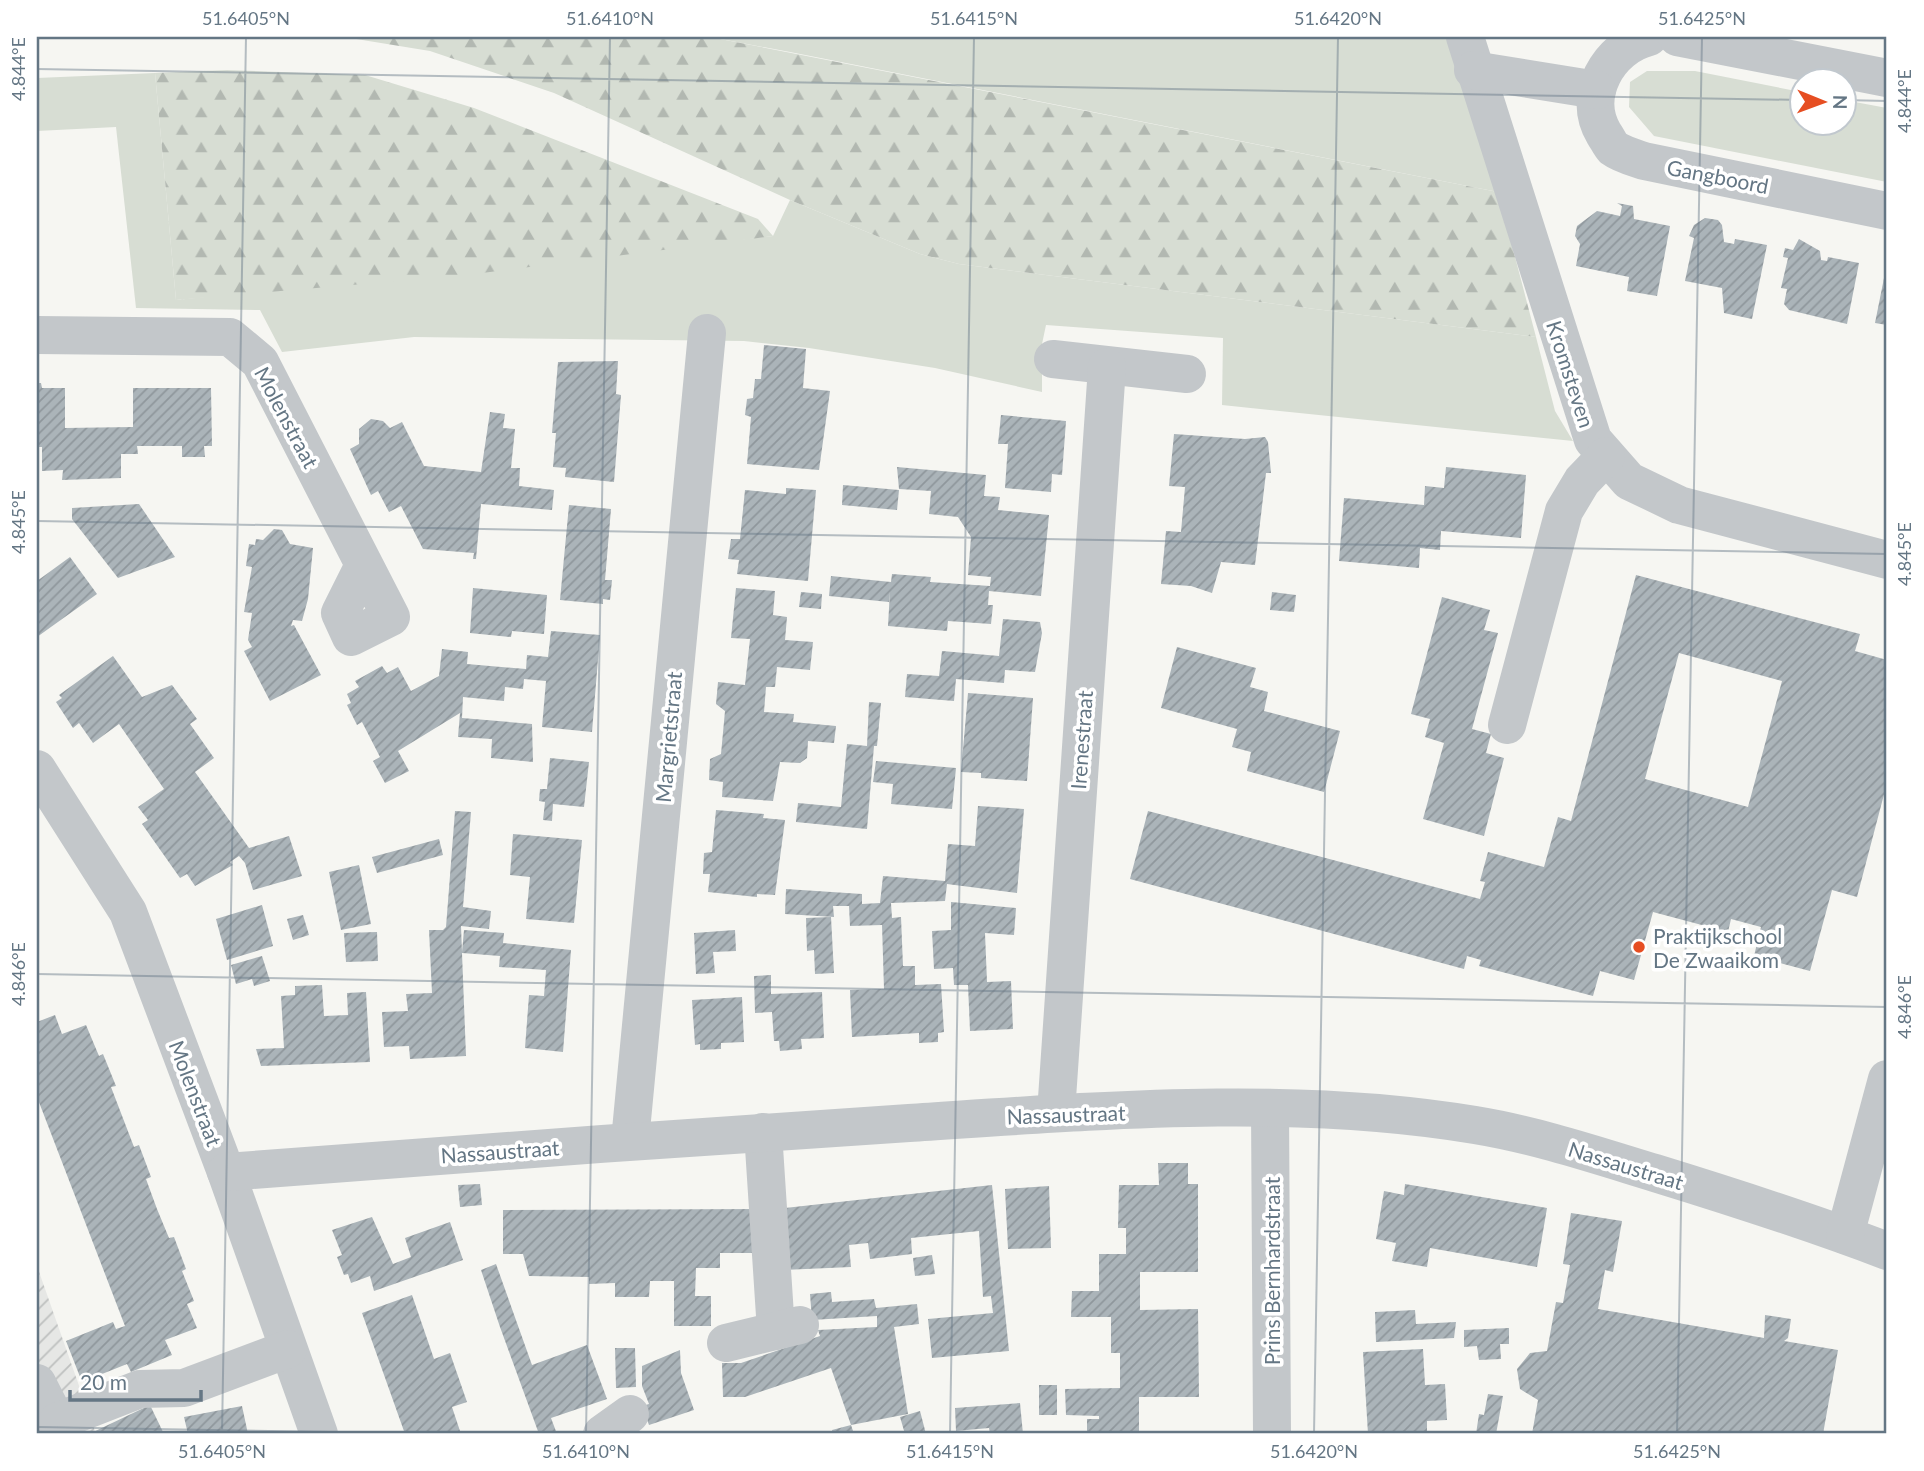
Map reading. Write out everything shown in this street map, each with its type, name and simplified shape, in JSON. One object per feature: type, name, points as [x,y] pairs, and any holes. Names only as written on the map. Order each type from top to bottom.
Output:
[{"type":"street","name":"Gangboord","points":[[1649,37],[1631,41],[1607,64],[1597,90],[1594,118],[1613,148],[1644,162],[1887,211]]},
{"type":"street","points":[[1677,37],[1887,78]]},
{"type":"street","points":[[1469,53],[1597,90]]},
{"type":"street","name":"Kromsteven","points":[[1469,53],[1593,440],[1606,456],[1629,481],[1679,505],[1887,560]]},
{"type":"street","name":"Margrietstraat","points":[[629,1141],[707,333]]},
{"type":"street","name":"Molenstraat","points":[[37,335],[230,337],[260,362],[365,565]]},
{"type":"street","points":[[1053,359],[1186,374]]},
{"type":"street","name":"Irenestraat","points":[[1056,1113],[1107,367]]},
{"type":"street","points":[[1507,725],[1564,511],[1582,481],[1606,456]]},
{"type":"street","name":"Molenstraat","points":[[37,769],[128,912],[226,1172],[319,1434]]},
{"type":"street","points":[[1845,1235],[1887,1079]]},
{"type":"street","name":"Nassaustraat","points":[[226,1172],[629,1141],[1056,1113],[1270,1108],[1383,1114],[1477,1125],[1583,1151],[1887,1251]]},
{"type":"street","name":"Prins Bernhardstraat","points":[[1270,1108],[1272,1434]]},
{"type":"street","points":[[726,1343],[789,1328],[763,1132]]},
{"type":"street","points":[[37,1383],[61,1428],[140,1389],[184,1388],[288,1349]]},
{"type":"shaded area","points":[[37,1266],[96,1434],[37,1434]]},
{"type":"green space","points":[[344,37],[710,37],[1498,192],[1536,337],[959,264],[920,254],[790,200],[554,93],[430,51]]},
{"type":"green space","points":[[710,37],[1451,37],[1498,192],[790,52]]},
{"type":"green space","points":[[227,70],[365,75],[474,108],[758,219],[773,236],[458,276],[176,300],[155,73]]},
{"type":"green space","points":[[1647,71],[1695,71],[1787,89],[1787,136],[1857,136],[1857,102],[1887,108],[1887,182],[1654,136],[1629,107],[1630,82]]},
{"type":"green space","points":[[155,73],[176,300],[773,236],[790,200],[920,254],[959,264],[1536,337],[1555,411],[1573,441],[1222,405],[1223,338],[1046,325],[1042,344],[1042,392],[935,368],[809,348],[744,341],[414,337],[282,352],[260,310],[136,308],[116,127],[37,131],[37,78]]},
{"type":"building","points":[[1617,203],[1633,206],[1634,219],[1670,226],[1657,296],[1627,291],[1629,277],[1576,266],[1580,244],[1575,236],[1577,226],[1597,211],[1620,216],[1622,206]]},
{"type":"building","points":[[1705,218],[1718,220],[1722,225],[1724,242],[1734,244],[1735,239],[1767,245],[1752,319],[1724,313],[1722,288],[1685,281],[1694,238],[1689,236],[1694,225]]},
{"type":"building","points":[[1799,239],[1820,251],[1821,260],[1827,261],[1828,257],[1859,263],[1847,324],[1789,310],[1784,304],[1787,289],[1781,288],[1788,258],[1783,257],[1785,248],[1793,250]]},
{"type":"building","points":[[1887,268],[1887,325],[1875,323]]},
{"type":"building","points":[[764,345],[806,349],[803,388],[830,391],[819,470],[747,464],[751,417],[745,415],[747,399],[753,398],[755,379],[761,379]]},
{"type":"building","points":[[618,361],[616,394],[621,395],[614,482],[565,477],[566,468],[553,467],[556,433],[552,433],[558,362]]},
{"type":"building","points":[[37,383],[41,383],[42,388],[65,388],[65,428],[133,427],[133,388],[211,388],[212,446],[204,446],[205,457],[182,457],[182,446],[137,446],[138,454],[121,454],[121,478],[62,480],[63,470],[42,471],[42,447],[37,447]]},
{"type":"building","points":[[490,412],[505,414],[503,428],[515,429],[511,468],[520,468],[519,486],[554,490],[552,510],[481,504],[476,559],[473,559],[474,553],[423,549],[401,506],[389,512],[378,491],[371,495],[350,449],[359,444],[359,429],[371,419],[383,421],[390,428],[402,422],[424,466],[481,472]]},
{"type":"building","points":[[1001,415],[1066,421],[1062,475],[1052,474],[1051,492],[1005,488],[1008,444],[998,444]]},
{"type":"building","points":[[1174,434],[1245,439],[1265,437],[1268,442],[1271,473],[1266,473],[1255,565],[1221,562],[1212,593],[1191,586],[1161,584],[1166,531],[1181,532],[1185,487],[1169,486]]},
{"type":"building","points":[[897,467],[986,475],[984,496],[1000,497],[998,510],[1049,515],[1041,596],[989,591],[988,605],[993,605],[991,624],[948,621],[947,631],[888,626],[890,591],[889,602],[829,596],[831,576],[891,582],[892,574],[931,577],[930,582],[990,586],[991,577],[968,575],[971,537],[958,517],[929,514],[931,491],[899,489]]},
{"type":"building","points":[[1446,467],[1526,475],[1521,538],[1441,531],[1440,550],[1420,548],[1419,568],[1339,561],[1344,498],[1424,505],[1425,486],[1444,488]]},
{"type":"building","points":[[843,485],[899,490],[897,510],[842,505]]},
{"type":"building","points":[[786,488],[816,490],[808,581],[737,574],[739,560],[728,559],[731,539],[740,539],[745,490],[786,494]]},
{"type":"building","points":[[139,504],[175,557],[118,578],[72,519],[72,508]]},
{"type":"building","points":[[569,505],[611,509],[605,580],[612,580],[610,600],[603,599],[603,604],[560,600]]},
{"type":"building","points":[[274,529],[282,530],[290,544],[313,548],[308,599],[302,621],[293,620],[291,626],[294,625],[321,675],[270,701],[244,651],[252,647],[248,640],[252,613],[244,612],[252,567],[246,566],[249,544],[255,545],[256,539],[263,540]]},
{"type":"building","points":[[70,557],[97,594],[37,637],[37,581]]},
{"type":"building","points":[[1636,575],[1860,634],[1855,651],[1887,660],[1887,783],[1857,897],[1832,890],[1810,971],[1754,956],[1761,927],[1731,919],[1728,932],[1653,912],[1634,980],[1600,971],[1593,996],[1479,966],[1481,960],[1467,956],[1464,969],[1130,879],[1148,811],[1480,899],[1485,882],[1480,881],[1488,852],[1544,867],[1558,817],[1571,821]],"holes":[[[1679,653],[1782,681],[1748,807],[1645,779]]]},
{"type":"building","points":[[473,588],[547,595],[544,634],[512,631],[511,637],[470,633]]},
{"type":"building","points":[[736,588],[775,591],[773,615],[787,617],[785,640],[813,642],[810,670],[777,667],[775,687],[766,687],[764,712],[794,714],[793,722],[836,726],[834,743],[808,741],[807,758],[800,763],[780,762],[773,801],[722,797],[723,782],[709,780],[710,759],[721,754],[725,711],[716,704],[718,682],[745,685],[750,639],[731,638]]},
{"type":"building","points":[[801,592],[822,594],[821,609],[799,607]]},
{"type":"building","points":[[1272,592],[1296,595],[1294,612],[1270,610]]},
{"type":"building","points":[[1442,597],[1490,610],[1484,630],[1498,633],[1472,729],[1491,734],[1486,753],[1504,758],[1484,836],[1423,819],[1444,743],[1425,737],[1430,719],[1411,714]]},
{"type":"building","points":[[1003,619],[1040,622],[1042,633],[1035,672],[1005,670],[1004,683],[956,679],[954,701],[905,697],[907,674],[939,676],[942,651],[999,656]]},
{"type":"building","points":[[551,631],[600,635],[592,732],[542,727],[546,681],[524,679],[523,689],[505,687],[504,701],[463,697],[462,718],[532,724],[533,762],[491,758],[492,739],[458,737],[460,713],[398,751],[409,771],[385,783],[373,761],[380,757],[362,722],[357,725],[347,705],[351,703],[347,694],[359,687],[355,681],[382,666],[387,673],[398,667],[411,691],[439,676],[442,649],[468,652],[467,664],[526,669],[527,655],[548,657]]},
{"type":"building","points":[[1177,647],[1256,668],[1250,687],[1268,692],[1264,711],[1340,731],[1324,792],[1247,771],[1251,752],[1232,747],[1237,729],[1161,708]]},
{"type":"building","points":[[113,656],[142,697],[172,685],[197,719],[190,724],[214,758],[195,772],[249,848],[289,836],[302,876],[253,890],[245,863],[239,856],[230,862],[233,865],[195,886],[187,874],[180,878],[142,824],[148,820],[138,807],[164,789],[119,724],[93,743],[79,723],[73,728],[56,702],[62,698],[59,695]]},
{"type":"building","points":[[968,693],[1033,698],[1027,781],[981,778],[981,773],[961,772]]},
{"type":"building","points":[[869,702],[881,703],[877,746],[874,746],[867,829],[796,822],[798,803],[841,807],[847,744],[867,746]]},
{"type":"building","points":[[550,758],[589,762],[584,807],[553,804],[552,821],[543,820],[545,802],[539,801],[540,789],[547,789]]},
{"type":"building","points":[[876,761],[956,768],[952,809],[891,804],[893,784],[873,782]]},
{"type":"building","points":[[978,806],[1024,809],[1017,893],[947,884],[945,901],[891,903],[892,918],[901,917],[903,966],[915,966],[915,985],[941,984],[944,1032],[938,1033],[938,1042],[919,1043],[919,1033],[852,1037],[850,990],[884,989],[882,925],[850,926],[849,906],[833,906],[834,917],[785,914],[786,889],[862,894],[862,904],[880,903],[883,876],[945,881],[948,844],[975,846]]},
{"type":"building","points":[[716,810],[764,814],[763,818],[785,820],[775,895],[757,894],[757,897],[708,892],[710,874],[703,874],[704,853],[712,852]]},
{"type":"building","points":[[455,811],[471,812],[463,907],[491,911],[489,929],[461,926],[462,952],[464,930],[504,933],[503,943],[571,950],[563,1052],[525,1048],[529,995],[544,996],[546,970],[499,967],[500,956],[462,953],[466,1056],[410,1059],[409,1046],[384,1047],[382,1012],[408,1011],[406,994],[432,993],[429,930],[443,930],[446,927]]},
{"type":"building","points":[[513,834],[582,840],[574,923],[526,919],[530,877],[510,875]]},
{"type":"building","points":[[439,839],[443,855],[377,873],[372,857]]},
{"type":"building","points":[[359,865],[371,924],[341,930],[329,872]]},
{"type":"building","points":[[951,902],[1016,908],[1014,935],[985,933],[987,982],[1011,981],[1013,1029],[970,1031],[968,985],[954,985],[953,968],[934,969],[932,931],[951,930]]},
{"type":"building","points":[[262,905],[273,946],[227,960],[216,919]]},
{"type":"building","points":[[303,915],[309,935],[293,940],[287,919]]},
{"type":"building","points":[[831,917],[834,973],[815,974],[814,950],[807,951],[806,918]]},
{"type":"building","points":[[735,930],[736,951],[713,952],[715,973],[696,974],[694,933]]},
{"type":"building","points":[[377,932],[378,961],[346,962],[344,933]]},
{"type":"building","points":[[262,956],[270,981],[254,986],[252,979],[236,984],[231,965]]},
{"type":"building","points":[[771,975],[771,994],[822,992],[824,1038],[801,1039],[802,1049],[780,1051],[779,1041],[774,1041],[772,1012],[755,1013],[754,976]]},
{"type":"building","points":[[322,985],[324,1016],[348,1015],[347,993],[366,992],[370,1062],[261,1066],[256,1049],[284,1048],[281,996],[295,995],[295,986]]},
{"type":"building","points":[[742,997],[744,1042],[721,1043],[721,1049],[700,1050],[700,1044],[695,1045],[692,1000]]},
{"type":"building","points":[[55,1015],[62,1034],[86,1025],[99,1056],[103,1054],[116,1086],[111,1087],[134,1147],[139,1145],[151,1177],[146,1179],[157,1209],[169,1238],[174,1237],[186,1269],[182,1271],[194,1301],[187,1304],[197,1328],[165,1340],[172,1355],[131,1372],[127,1364],[82,1382],[66,1341],[113,1322],[116,1329],[125,1326],[37,1097],[37,1022]]},
{"type":"building","points":[[1158,1163],[1188,1163],[1188,1184],[1198,1184],[1198,1272],[1140,1272],[1140,1310],[1198,1309],[1199,1397],[1139,1397],[1139,1434],[1087,1434],[1087,1419],[1099,1419],[1099,1416],[1066,1415],[1065,1389],[1120,1388],[1120,1353],[1111,1353],[1111,1317],[1071,1317],[1072,1291],[1099,1291],[1099,1254],[1126,1254],[1126,1228],[1118,1228],[1119,1185],[1159,1185]]},
{"type":"building","points":[[480,1184],[482,1205],[460,1207],[458,1185]]},
{"type":"building","points":[[1405,1184],[1547,1208],[1537,1267],[1430,1248],[1427,1267],[1392,1261],[1396,1243],[1376,1239],[1384,1191],[1404,1195]]},
{"type":"building","points":[[992,1185],[1009,1351],[932,1358],[928,1319],[993,1313],[991,1296],[983,1297],[979,1231],[911,1238],[912,1254],[870,1259],[868,1243],[849,1245],[851,1267],[783,1270],[776,1209]]},
{"type":"building","points":[[1049,1186],[1051,1248],[1008,1249],[1005,1189]]},
{"type":"building","points":[[763,1209],[763,1253],[720,1253],[720,1268],[696,1268],[695,1296],[711,1296],[711,1326],[674,1326],[674,1281],[650,1281],[649,1297],[615,1297],[615,1283],[589,1284],[589,1277],[529,1276],[523,1254],[503,1254],[503,1210]]},
{"type":"building","points":[[1571,1213],[1622,1221],[1613,1272],[1605,1270],[1598,1309],[1764,1338],[1765,1315],[1791,1319],[1788,1338],[1784,1341],[1838,1350],[1823,1434],[1532,1434],[1538,1400],[1520,1389],[1517,1369],[1530,1353],[1547,1351],[1556,1302],[1563,1303],[1570,1265],[1563,1264]]},
{"type":"building","points":[[372,1217],[393,1264],[411,1257],[405,1238],[450,1222],[463,1260],[374,1291],[370,1276],[351,1283],[348,1274],[344,1275],[337,1257],[342,1255],[332,1230]]},
{"type":"building","points":[[932,1255],[935,1274],[915,1276],[913,1258]]},
{"type":"building","points":[[496,1264],[532,1365],[587,1345],[607,1399],[551,1418],[557,1434],[539,1434],[500,1327],[481,1270]]},
{"type":"building","points":[[831,1292],[832,1302],[874,1299],[876,1308],[917,1304],[919,1324],[894,1327],[908,1414],[851,1425],[831,1368],[745,1397],[723,1397],[722,1363],[741,1363],[820,1336],[818,1330],[877,1327],[877,1316],[812,1320],[810,1294]]},
{"type":"building","points":[[412,1295],[434,1359],[450,1353],[467,1402],[452,1407],[461,1434],[405,1434],[362,1313]]},
{"type":"building","points":[[1415,1310],[1416,1324],[1456,1322],[1454,1338],[1376,1342],[1375,1312]]},
{"type":"building","points":[[1509,1328],[1509,1344],[1500,1344],[1501,1359],[1479,1360],[1477,1346],[1464,1347],[1464,1330]]},
{"type":"building","points":[[615,1348],[635,1348],[636,1387],[616,1388]]},
{"type":"building","points":[[1423,1349],[1425,1385],[1445,1384],[1447,1420],[1427,1421],[1427,1434],[1368,1434],[1363,1352]]},
{"type":"building","points":[[680,1350],[681,1373],[694,1410],[649,1425],[642,1406],[649,1404],[642,1386],[642,1366]]},
{"type":"building","points":[[1039,1385],[1057,1385],[1057,1415],[1039,1415]]},
{"type":"building","points":[[1488,1394],[1503,1396],[1496,1434],[1476,1434],[1479,1414],[1484,1415]]},
{"type":"building","points":[[1020,1403],[1023,1434],[990,1434],[989,1428],[956,1431],[955,1408]]},
{"type":"building","points":[[150,1405],[163,1432],[89,1434]]},
{"type":"building","points":[[242,1406],[248,1434],[188,1434],[184,1417]]},
{"type":"building","points":[[920,1411],[926,1434],[905,1434],[900,1417]]},
{"type":"building","points":[[851,1425],[854,1434],[833,1434],[832,1430]]},
{"type":"place","name":"Praktijkschool De Zwaaikom","points":[[1639,947]]}]
